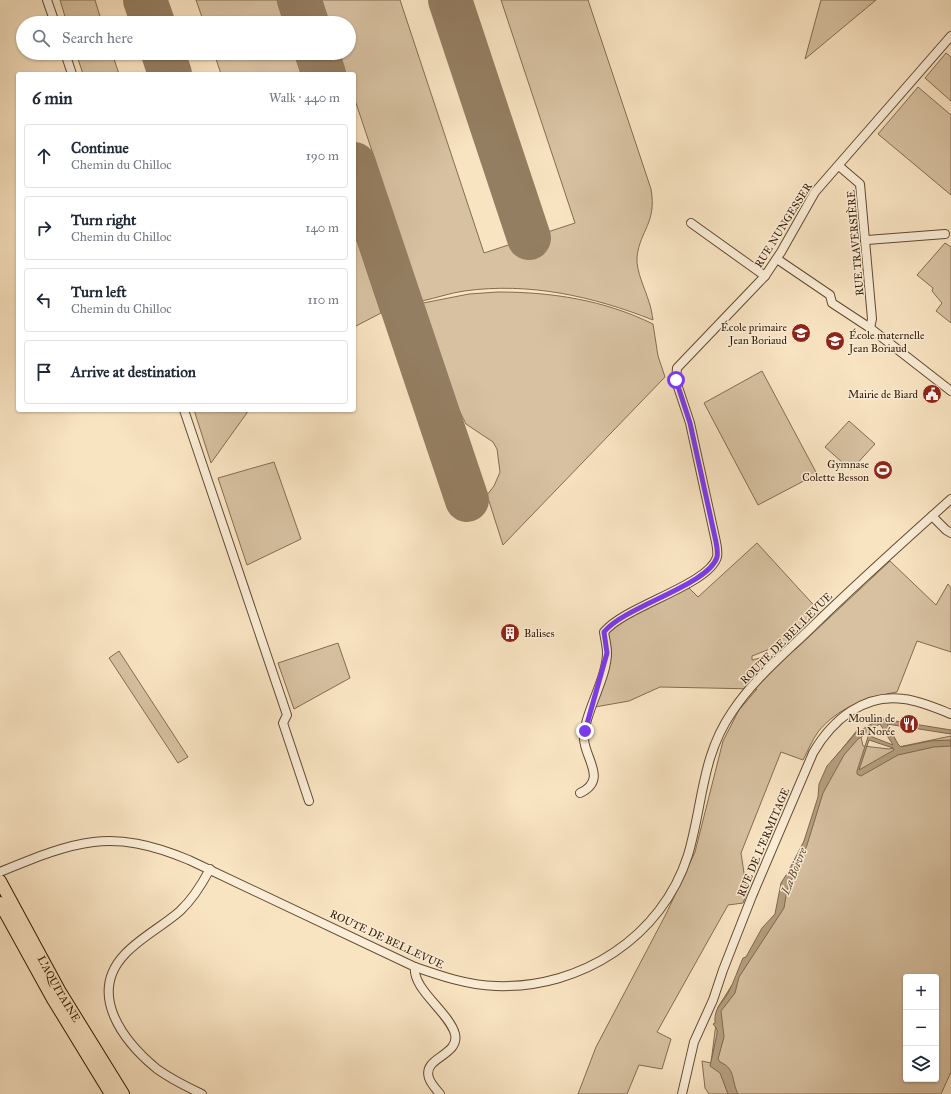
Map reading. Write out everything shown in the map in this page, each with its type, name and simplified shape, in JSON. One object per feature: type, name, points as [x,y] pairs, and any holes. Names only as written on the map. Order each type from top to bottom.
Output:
[{"type":"highway","name":"L'AQUITAINE","points":[[0,881],[60,992],[123,1094]]},
{"type":"highway","name":"L'AQUITAINE","points":[[0,903],[53,999],[111,1094]]},
{"type":"street","points":[[47,0],[53,16]]},
{"type":"street","name":"RUE NUNGESSER","points":[[580,793],[588,790],[594,779],[594,772],[584,740],[607,653],[604,632],[610,625],[708,570],[717,557],[716,542],[690,423],[676,380],[677,368],[765,276],[777,259],[815,192],[951,36]]},
{"type":"street","points":[[67,60],[71,72]]},
{"type":"street","name":"RUE TRAVERSIÈRE","points":[[839,166],[860,184],[867,240],[872,319],[870,328]]},
{"type":"street","points":[[691,223],[765,276]]},
{"type":"street","points":[[867,240],[946,234]]},
{"type":"street","points":[[777,259],[830,295],[832,303],[870,328],[951,390]]},
{"type":"street","points":[[185,412],[287,715],[283,724],[309,801]]},
{"type":"street","name":"ROUTE DE BELLEVUE","points":[[0,872],[66,846],[86,842],[113,840],[136,842],[159,848],[210,869],[415,966],[441,976],[475,984],[518,985],[553,980],[575,973],[601,961],[623,947],[644,928],[676,884],[688,855],[705,773],[713,749],[730,714],[742,698],[772,664],[951,499]]},
{"type":"street","points":[[932,516],[951,533]]},
{"type":"street","name":"RUE DE L’ERMITAGE","points":[[682,1094],[694,1042],[713,1000],[723,970],[755,890],[810,760],[820,741],[844,716],[857,707],[884,698],[906,699],[951,714]]},
{"type":"street","points":[[202,1094],[158,1070],[141,1053],[117,1024],[112,1015],[109,993],[113,971],[118,962],[134,946],[181,909],[196,893],[210,869]]},
{"type":"street","points":[[415,966],[415,976],[450,1023],[455,1035],[454,1045],[446,1054],[432,1064],[429,1069],[429,1078],[440,1094]]},
{"type":"shaded area","points":[[60,0],[95,0],[100,16],[65,16]]},
{"type":"shaded area","points":[[196,0],[277,0],[282,16],[202,16]]},
{"type":"shaded area","points":[[322,0],[400,0],[484,253],[575,223],[501,0],[588,0],[651,189],[652,210],[641,240],[637,263],[653,320],[630,311],[584,298],[560,293],[512,288],[464,291],[422,301],[356,103],[356,72],[345,72],[341,60],[356,60],[356,16],[327,16]]},
{"type":"shaded area","points":[[821,0],[876,0],[805,59]]},
{"type":"shaded area","points":[[946,53],[951,57],[951,101],[925,78]]},
{"type":"shaded area","points":[[78,60],[114,60],[118,72],[82,72]]},
{"type":"shaded area","points":[[216,60],[296,60],[300,72],[220,72]]},
{"type":"shaded area","points":[[918,87],[951,115],[951,195],[878,134]]},
{"type":"shaded area","points":[[356,238],[381,313],[356,326]]},
{"type":"shaded area","points":[[945,243],[951,247],[951,323],[936,311],[942,303],[932,291],[933,288],[917,275]]},
{"type":"shaded area","points":[[518,292],[558,296],[597,303],[653,324],[658,356],[665,377],[503,545],[487,495],[494,486],[500,472],[497,449],[493,442],[466,424],[457,406],[423,303],[469,294]]},
{"type":"shaded area","points":[[762,371],[817,474],[758,505],[704,403]]},
{"type":"shaded area","points":[[195,412],[248,412],[211,463]]},
{"type":"shaded area","points":[[849,421],[875,444],[851,470],[825,447]]},
{"type":"shaded area","points":[[274,462],[301,539],[247,565],[218,478]]},
{"type":"shaded area","points":[[757,543],[821,613],[790,641],[752,656],[752,660],[796,649],[890,561],[936,605],[948,584],[951,588],[951,652],[917,641],[897,692],[875,697],[853,705],[834,716],[818,732],[803,760],[781,752],[741,853],[747,893],[743,903],[728,905],[657,1032],[671,1039],[662,1069],[639,1065],[627,1094],[578,1094],[596,1047],[666,914],[695,852],[723,741],[739,710],[757,689],[660,687],[629,701],[595,707],[606,639],[608,633],[615,625],[687,586],[698,597]]},
{"type":"shaded area","points":[[338,643],[350,678],[294,709],[278,663]]},
{"type":"shaded area","points":[[119,651],[188,757],[178,763],[109,658]]},
{"type":"shaded area","points":[[859,728],[863,746],[889,749],[951,736],[951,1072],[941,1094],[709,1094],[705,1088],[702,1061],[711,1063],[718,1007],[781,908],[832,761]]},
{"type":"water","name":"La Boivre","points":[[883,719],[951,730],[951,734],[887,724],[901,747],[930,741],[950,740],[951,746],[934,747],[898,755],[861,776],[857,774],[857,771],[868,737],[866,734],[858,739],[844,755],[823,793],[807,845],[787,890],[784,908],[739,977],[735,993],[721,1011],[724,1037],[718,1059],[729,1068],[738,1094],[728,1094],[720,1073],[710,1066],[717,1034],[717,1029],[713,1024],[715,1023],[718,1007],[730,989],[743,958],[746,957],[762,928],[775,914],[781,883],[804,841],[818,797],[819,784],[827,766],[856,733],[878,720]],"holes":[[[880,724],[893,745],[870,736],[869,730]],[[869,740],[893,748],[894,750],[859,770]]]},
{"type":"runway","points":[[145,0],[151,16]]},
{"type":"runway","points":[[299,0],[305,16]]},
{"type":"runway","points":[[450,0],[529,238]]},
{"type":"runway","points":[[165,60],[169,72]]},
{"type":"runway","points":[[319,60],[323,72]]},
{"type":"runway","points":[[356,170],[467,500]]},
{"type":"place","name":"École primaire Jean Boriaud","points":[[801,333]]},
{"type":"place","name":"École maternelle Jean Boriaud","points":[[835,341]]},
{"type":"place","name":"Mairie de Biard","points":[[932,394]]},
{"type":"place","name":"Gymnase Colette Besson","points":[[883,470]]},
{"type":"place","name":"Balises","points":[[510,633]]},
{"type":"place","name":"Moulin de la Norée","points":[[909,724]]},
{"type":"route","points":[[585,731],[604,669],[607,653],[604,641],[604,632],[610,625],[684,585],[708,570],[715,562],[717,557],[718,552],[716,542],[704,493],[690,423],[676,380]]}]
